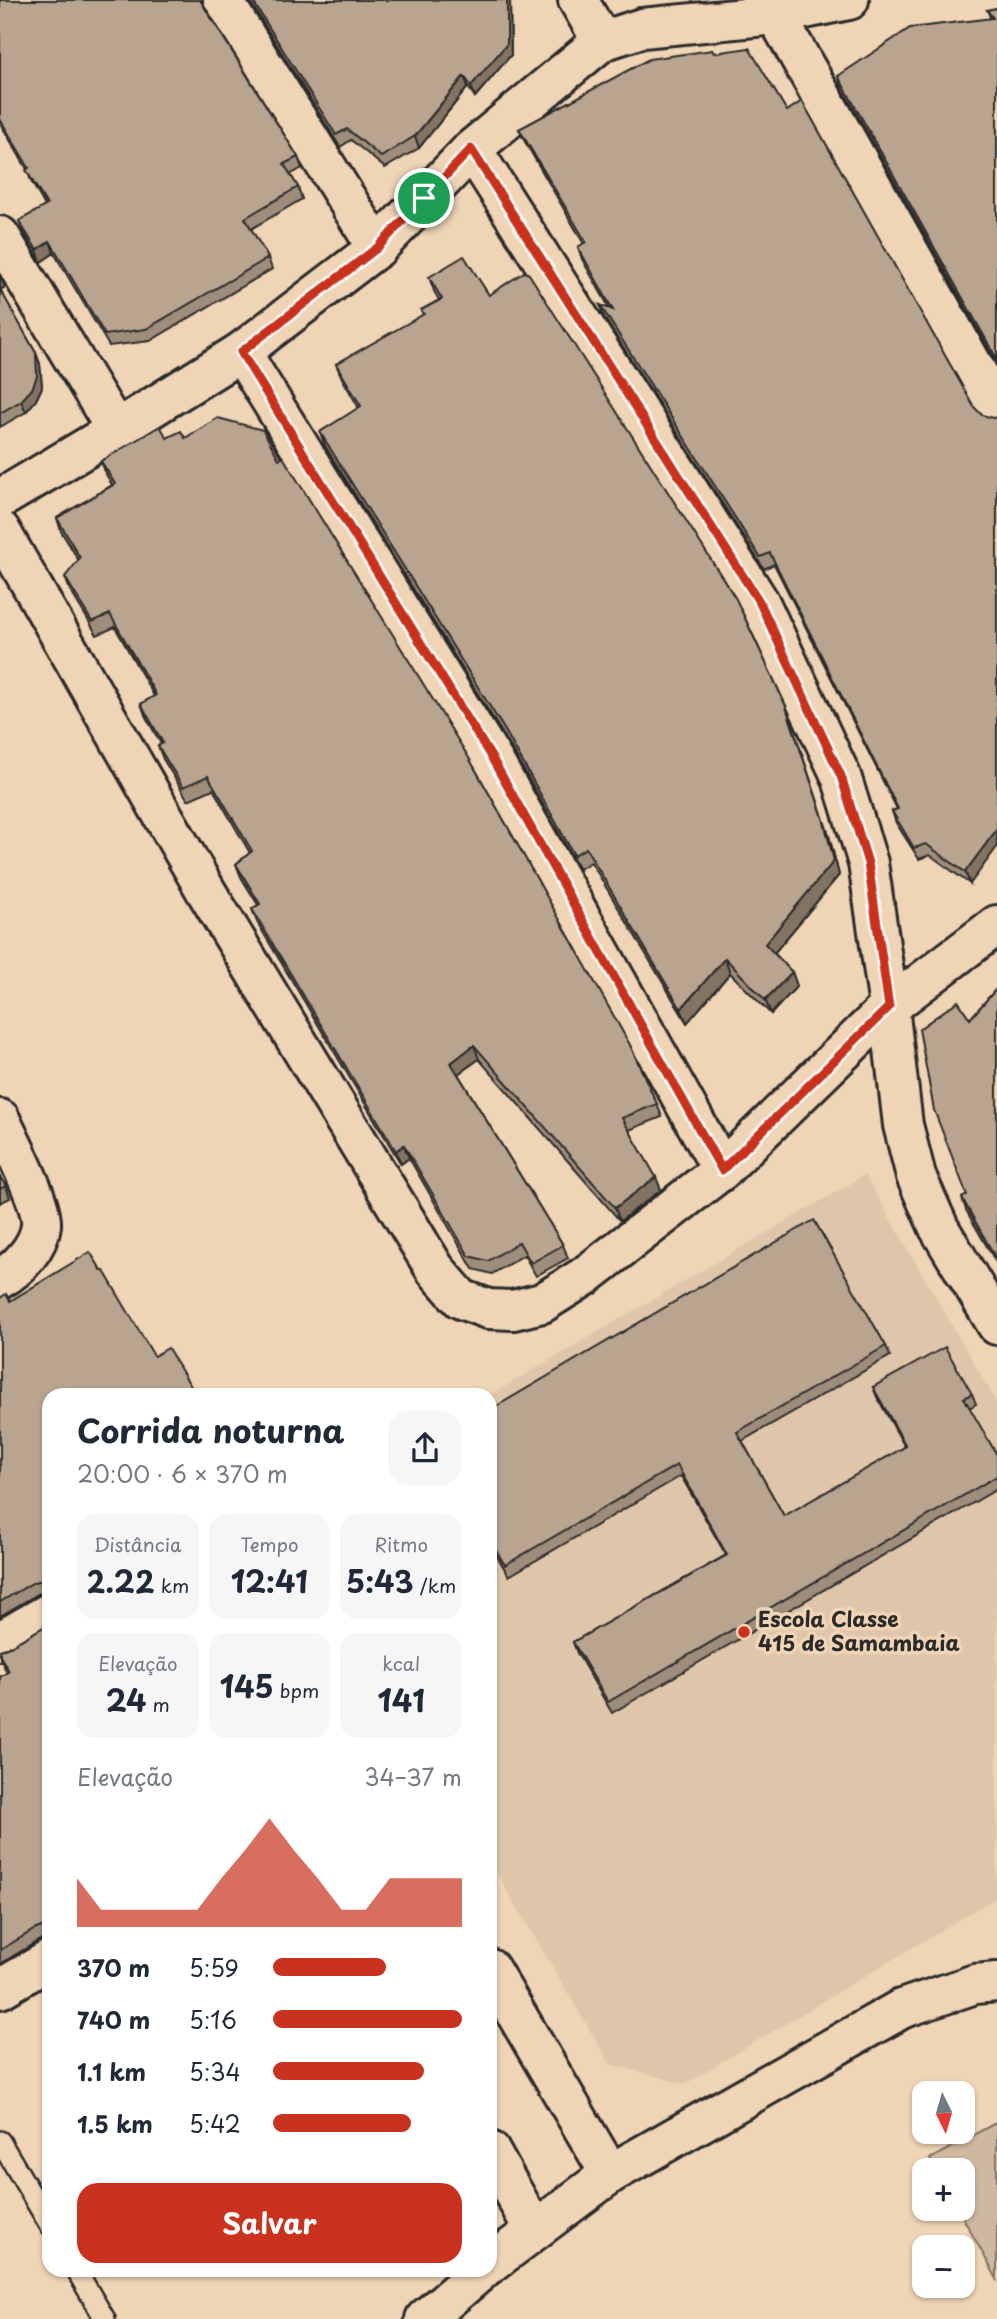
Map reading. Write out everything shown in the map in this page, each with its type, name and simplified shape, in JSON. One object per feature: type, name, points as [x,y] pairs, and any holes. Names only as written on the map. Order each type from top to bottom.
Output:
[{"type":"street","points":[[223,0],[377,248]]},
{"type":"street","points":[[578,0],[602,41]]},
{"type":"street","points":[[0,499],[241,352],[377,248],[471,149],[602,41],[642,28],[776,15],[849,0]]},
{"type":"street","points":[[776,15],[997,408]]},
{"type":"street","points":[[471,149],[760,603],[841,776],[868,863],[903,1125],[916,1176],[939,1228],[997,1325]]},
{"type":"street","points":[[0,236],[116,430]]},
{"type":"street","points":[[241,352],[493,760],[722,1170]]},
{"type":"street","points":[[0,530],[213,903],[435,1269],[461,1298],[488,1310],[513,1310],[542,1303],[585,1276],[722,1170],[889,1007],[997,925]]},
{"type":"street","points":[[0,1119],[35,1196],[41,1224],[33,1247],[11,1273],[0,1279]]},
{"type":"street","points":[[0,1641],[42,1617]]},
{"type":"street","points":[[0,1989],[42,1964]]},
{"type":"street","points":[[497,1981],[610,2174]]},
{"type":"street","points":[[497,2259],[610,2174],[901,2009],[975,1984],[997,1982]]},
{"type":"street","points":[[497,2164],[534,2231]]},
{"type":"street","points":[[425,2319],[474,2277]]},
{"type":"lane","points":[[0,2141],[42,2212]]},
{"type":"lane","points":[[80,2277],[105,2319]]},
{"type":"shaded area","name":"Escola Classe 415 de Samambaia","points":[[865,1175],[997,1403],[997,1897],[685,2084],[610,2064],[497,1874],[497,1391]]},
{"type":"shaded area","points":[[997,2122],[997,2279],[975,2235],[965,2221],[975,2221],[975,2158],[932,2158],[957,2144],[975,2144],[975,2134]]},
{"type":"building","points":[[0,0],[200,0],[298,157],[284,164],[298,187],[245,218],[268,258],[146,329],[105,335],[50,241],[37,250],[19,221],[47,205],[0,119]]},
{"type":"building","points":[[252,0],[507,0],[507,44],[471,86],[464,76],[415,136],[381,157],[347,129],[336,135]]},
{"type":"building","points":[[997,8],[997,359],[838,76],[910,28],[993,18],[987,10]]},
{"type":"building","points":[[749,48],[787,111],[802,101],[974,407],[982,415],[997,417],[997,829],[965,872],[926,844],[914,848],[892,811],[898,809],[770,553],[760,557],[600,305],[613,310],[578,247],[586,242],[519,129],[649,59]]},
{"type":"building","points":[[464,256],[489,295],[524,272],[529,274],[736,599],[785,704],[823,818],[834,861],[765,944],[792,972],[765,1000],[725,958],[681,1009],[586,848],[574,855],[507,734],[320,432],[361,406],[336,364],[424,314],[421,310],[442,299],[429,277]]},
{"type":"building","points":[[0,289],[36,353],[37,376],[32,389],[21,401],[0,413]]},
{"type":"building","points":[[218,418],[263,430],[279,459],[283,457],[469,758],[630,1045],[657,1104],[622,1118],[656,1177],[615,1208],[474,1045],[451,1063],[563,1245],[531,1263],[519,1242],[488,1261],[469,1256],[404,1145],[396,1151],[252,909],[260,904],[236,864],[252,851],[208,776],[183,787],[158,746],[163,743],[141,704],[156,695],[110,614],[92,622],[65,577],[80,558],[57,518],[115,484],[101,461],[160,426],[167,438],[181,431],[185,438]]},
{"type":"building","points":[[997,988],[997,1260],[962,1198],[967,1195],[934,1110],[919,1029],[958,1001],[970,1019]]},
{"type":"building","points":[[0,1177],[6,1186],[0,1189]]},
{"type":"building","points":[[814,1220],[886,1346],[737,1432],[784,1516],[906,1446],[873,1387],[945,1347],[972,1394],[964,1398],[997,1455],[997,1476],[608,1702],[573,1642],[727,1555],[677,1465],[505,1565],[497,1552],[497,1406]]},
{"type":"building","points":[[90,1252],[154,1356],[168,1348],[192,1388],[42,1388],[42,1580],[34,1582],[0,1602],[0,1298],[6,1294],[10,1301]]},
{"type":"building","points":[[42,1628],[42,1927],[0,1950],[0,1677],[9,1671],[0,1656],[0,1650]]},
{"type":"place","name":"Escola Classe 415 de Samambaia","points":[[744,1632]]},
{"type":"route","points":[[471,149],[760,603],[841,776],[868,863],[889,1007],[722,1170],[493,760],[241,352],[377,248],[424,198],[471,149]]}]
